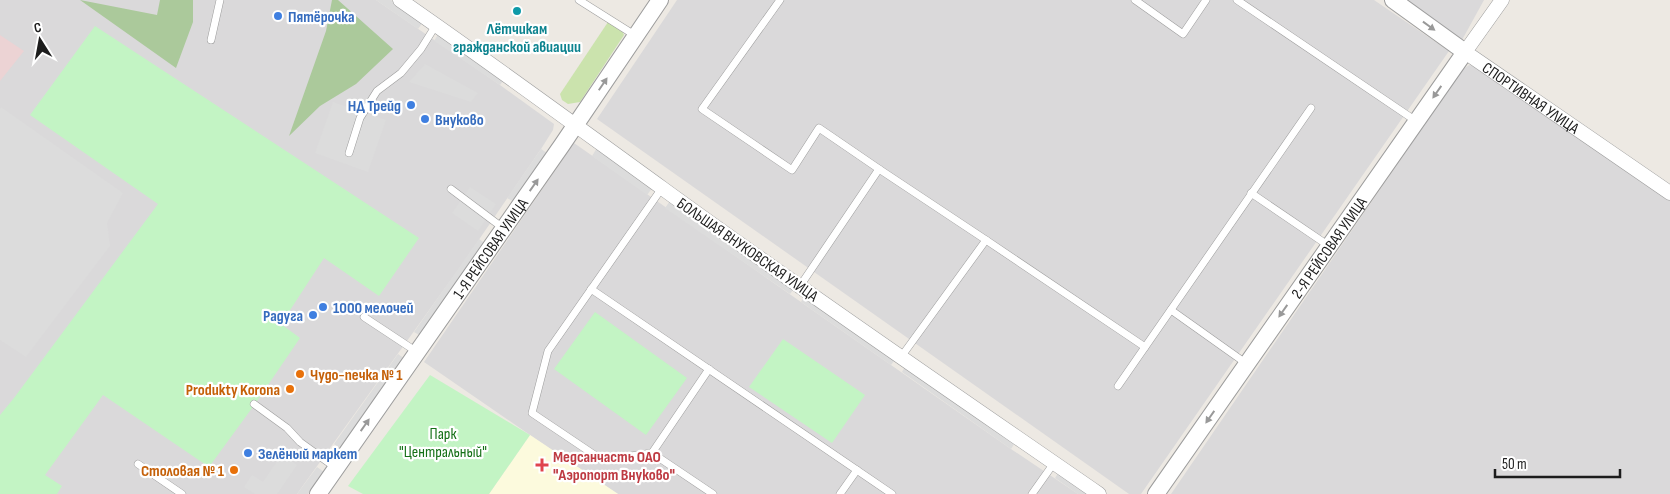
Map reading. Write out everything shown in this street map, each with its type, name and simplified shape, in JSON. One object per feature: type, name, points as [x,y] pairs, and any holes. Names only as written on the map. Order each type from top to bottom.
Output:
[{"type":"street","name":"БОЛЬШАЯ ВНУКОВСКАЯ УЛИЦА","points":[[400,0],[800,286],[1099,494]]},
{"type":"street","name":"1-Я РЕЙСОВАЯ УЛИЦА","points":[[318,494],[504,228],[660,0]]},
{"type":"street","name":"СПОРТИВНАЯ УЛИЦА","points":[[1393,0],[1465,52],[1670,193]]},
{"type":"street","name":"2-Я РЕЙСОВАЯ УЛИЦА","points":[[1156,494],[1502,0]]},
{"type":"lane","points":[[211,40],[220,0]]},
{"type":"lane","points":[[579,0],[636,36]]},
{"type":"lane","points":[[780,0],[702,109],[792,170],[818,128],[1145,347]]},
{"type":"lane","points":[[1135,0],[1182,34],[1206,0]]},
{"type":"lane","points":[[1237,0],[1416,121]]},
{"type":"lane","points":[[349,153],[360,118],[377,91],[401,73],[421,49],[436,25]]},
{"type":"lane","points":[[1118,386],[1311,108]]},
{"type":"lane","points":[[800,286],[880,169]]},
{"type":"lane","points":[[662,188],[548,351],[532,413],[602,460],[652,453],[714,494]]},
{"type":"lane","points":[[451,189],[504,228]]},
{"type":"lane","points":[[1251,193],[1329,246]]},
{"type":"lane","points":[[901,357],[986,240]]},
{"type":"lane","points":[[591,289],[892,494]]},
{"type":"lane","points":[[1170,310],[1247,364]]},
{"type":"lane","points":[[364,317],[417,352]]},
{"type":"lane","points":[[652,453],[709,369]]},
{"type":"lane","points":[[254,404],[288,428],[300,442],[336,468]]},
{"type":"lane","points":[[1032,494],[1054,463]]},
{"type":"lane","points":[[138,464],[182,494]]},
{"type":"lane","points":[[840,494],[856,470]]},
{"type":"shaded area","points":[[0,0],[376,0],[554,124],[553,130],[541,149],[463,263],[297,494],[0,494]]},
{"type":"shaded area","points":[[376,0],[391,0],[423,22],[418,29]]},
{"type":"shaded area","points":[[677,0],[1374,0],[1449,51],[1141,494],[1129,494],[597,119]]},
{"type":"shaded area","points":[[1406,0],[1484,0],[1462,40]]},
{"type":"shaded area","points":[[439,33],[505,78],[500,85],[434,41]]},
{"type":"shaded area","points":[[0,35],[24,51],[0,81]]},
{"type":"shaded area","points":[[425,64],[478,93],[471,102],[409,82]]},
{"type":"shaded area","points":[[1469,65],[1477,67],[1670,198],[1670,494],[1171,494],[1462,70]]},
{"type":"shaded area","points":[[333,102],[386,120],[368,172],[315,153]]},
{"type":"shaded area","points":[[1,107],[123,193],[107,223],[110,246],[26,357],[0,340]]},
{"type":"shaded area","points":[[574,143],[1078,494],[618,494],[424,362]]},
{"type":"shaded area","points":[[597,148],[653,187],[647,195],[592,156]]},
{"type":"shaded area","points":[[541,149],[547,153],[514,202],[507,198]]},
{"type":"shaded area","points":[[470,187],[496,204],[478,231],[452,213]]},
{"type":"shaded area","points":[[670,201],[795,287],[790,294],[665,208]]},
{"type":"shaded area","points":[[479,239],[486,244],[421,336],[414,332]]},
{"type":"shaded area","points":[[805,295],[896,358],[891,365],[801,302]]},
{"type":"shaded area","points":[[398,354],[405,359],[341,449],[334,444]]},
{"type":"shaded area","points":[[906,365],[1016,441],[1011,449],[902,372]]},
{"type":"shaded area","name":"Медсанчасть ОАО \"Аэропорт Внуково\"","points":[[530,435],[618,494],[489,494]]},
{"type":"shaded area","points":[[282,454],[297,465],[277,494],[255,494],[244,487],[252,475],[263,482]]},
{"type":"shaded area","points":[[317,467],[324,472],[308,494],[297,494]]},
{"type":"shaded area","points":[[1059,472],[1090,494],[1078,494],[1055,478]]},
{"type":"green space","points":[[80,0],[157,15],[160,0],[193,0],[193,22],[176,68]]},
{"type":"green space","points":[[332,0],[338,0],[393,49],[356,84],[320,106],[289,136],[326,31]]},
{"type":"green space","points":[[610,19],[619,23],[624,35],[580,102],[568,104],[562,100],[560,94]]},
{"type":"green space","points":[[95,26],[419,238],[379,296],[324,258],[281,324],[300,338],[209,467],[103,395],[45,475],[62,486],[57,494],[0,494],[0,415],[158,204],[30,115]]},
{"type":"green space","points":[[595,312],[687,378],[646,435],[554,369]]},
{"type":"green space","points":[[783,339],[865,395],[832,443],[749,387]]},
{"type":"green space","name":"Парк \"Центральный\"","points":[[430,375],[530,435],[489,494],[363,494],[348,486]]},
{"type":"place","name":"Лётчикам гражданской авиации","points":[[517,11]]},
{"type":"place","name":"Пятёрочка","points":[[278,16]]},
{"type":"place","name":"НД Трейд","points":[[411,105]]},
{"type":"place","name":"Внуково","points":[[425,119]]},
{"type":"place","name":"1000 мелочей","points":[[323,307]]},
{"type":"place","name":"Радуга","points":[[313,315]]},
{"type":"place","name":"Чудо-печка № 1","points":[[300,374]]},
{"type":"place","name":"Produkty Korona","points":[[290,389]]},
{"type":"place","name":"Зелёный маркет","points":[[248,453]]},
{"type":"place","name":"Медсанчасть ОАО \"Аэропорт Внуково\"","points":[[542,465]]},
{"type":"place","name":"Столовая № 1","points":[[234,470]]}]
